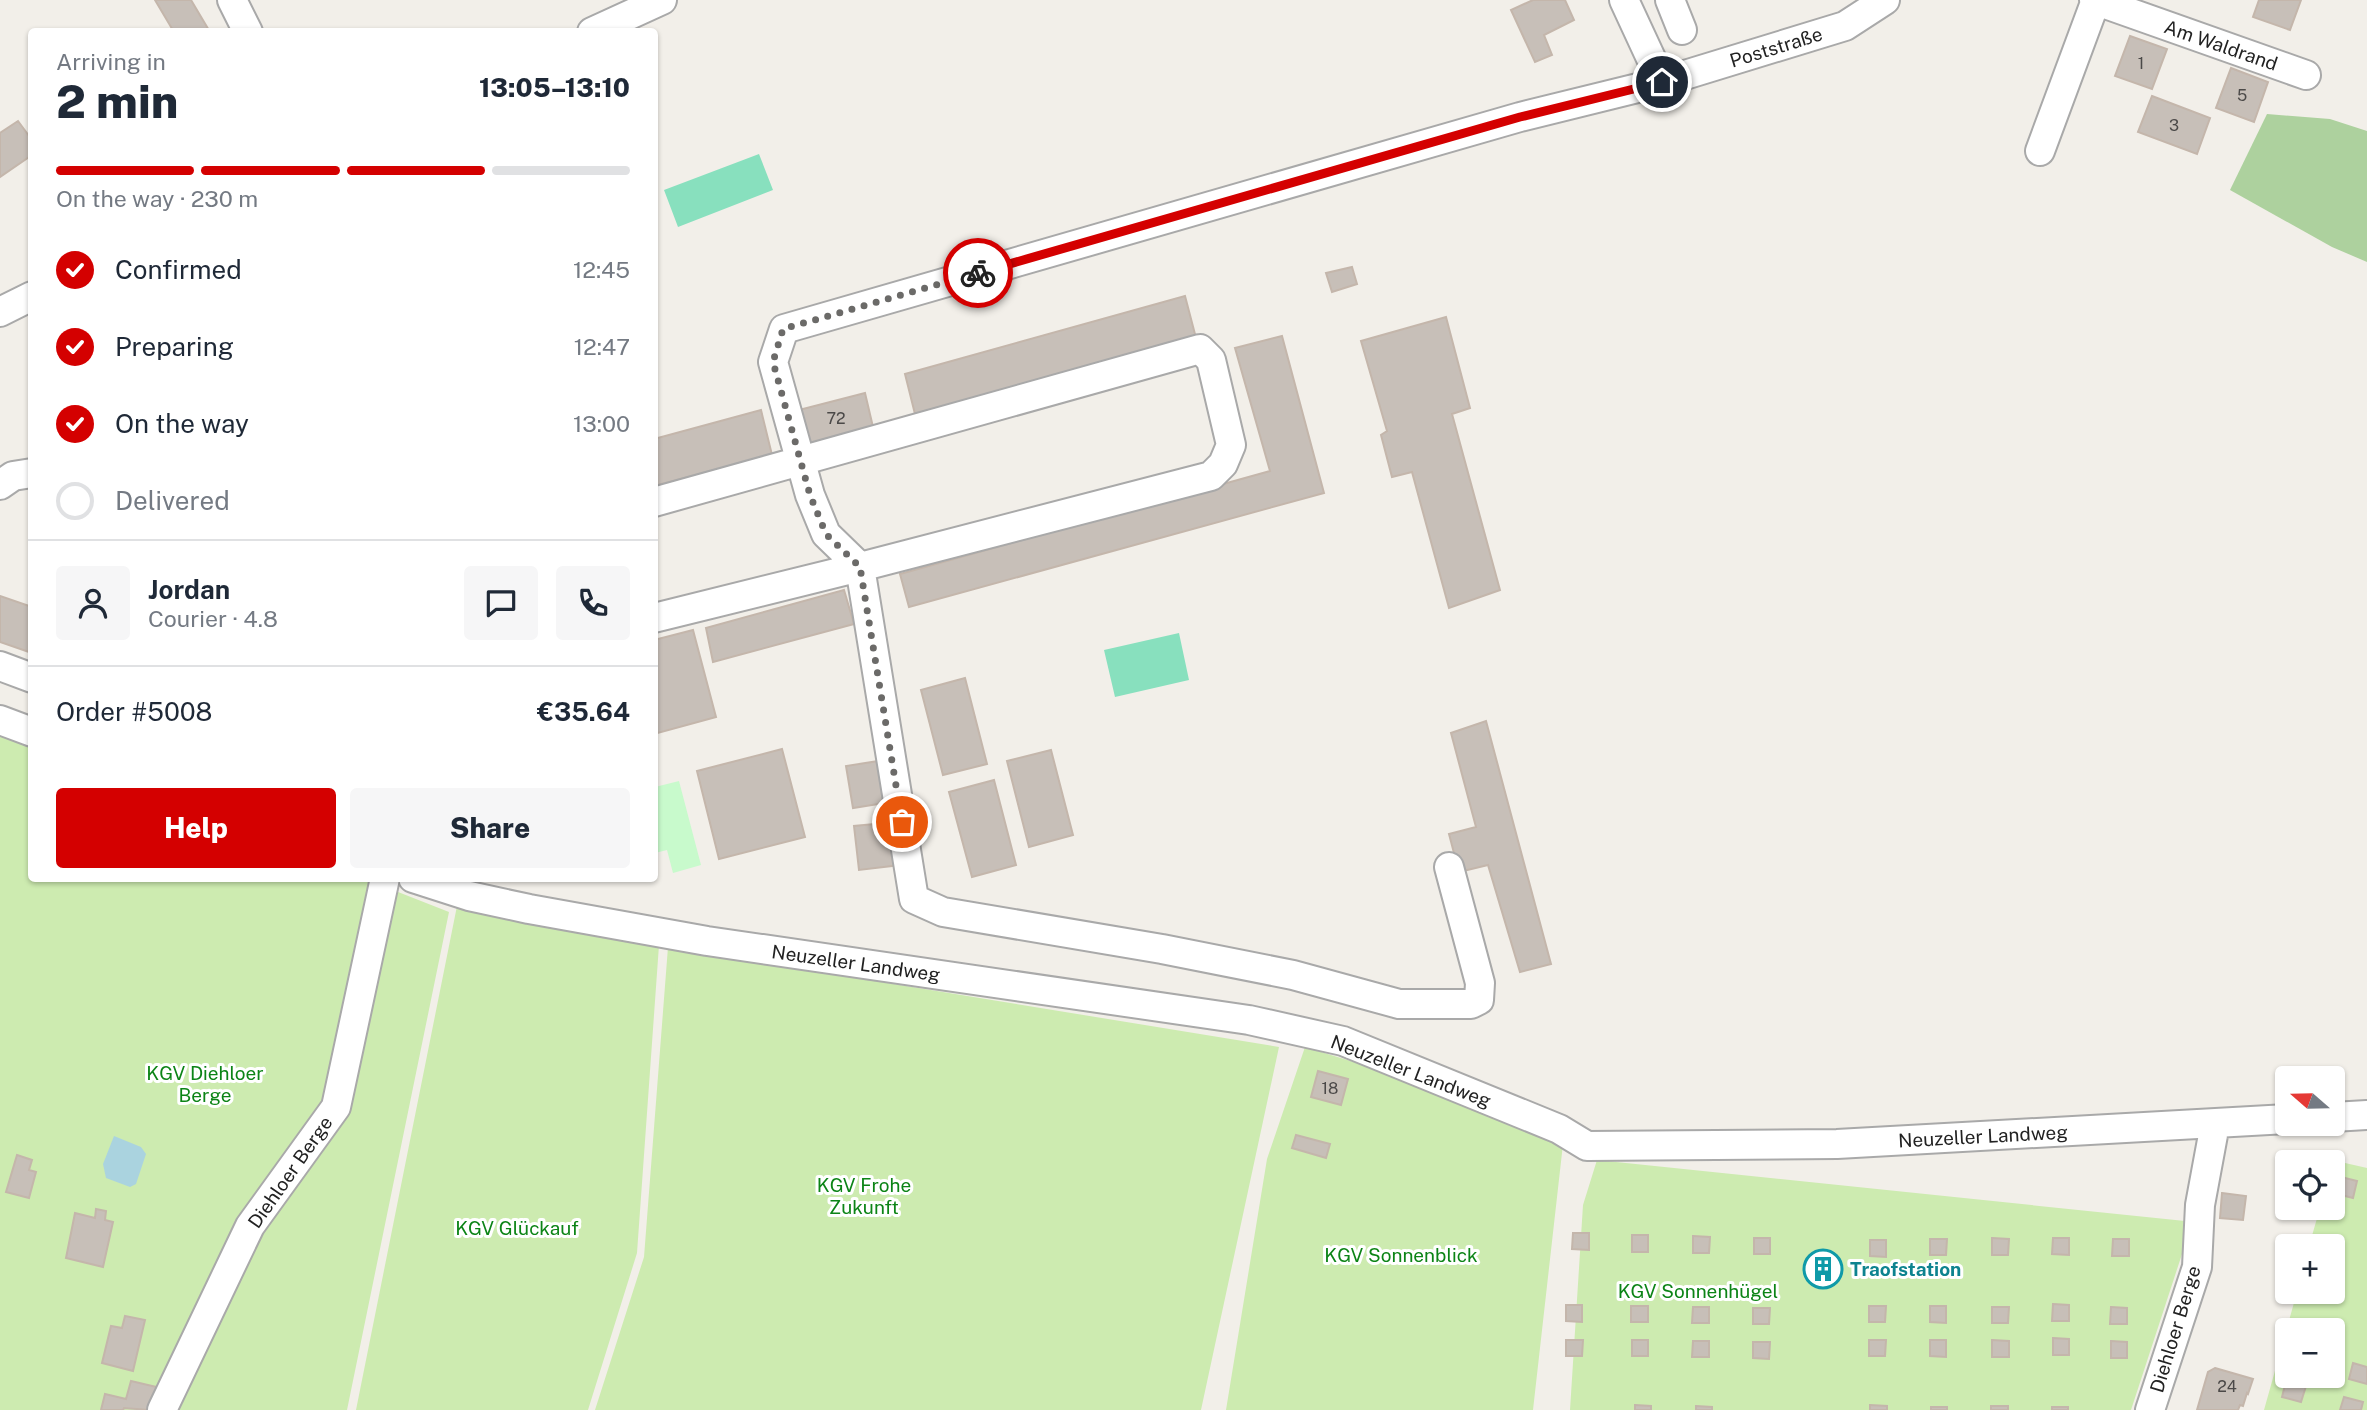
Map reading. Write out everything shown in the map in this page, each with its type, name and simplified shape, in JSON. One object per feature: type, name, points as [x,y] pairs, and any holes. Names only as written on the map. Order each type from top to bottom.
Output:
[{"type":"street","points":[[232,0],[246,28]]},
{"type":"street","points":[[601,28],[662,0]]},
{"type":"street","points":[[1624,0],[1662,82]]},
{"type":"street","points":[[1670,0],[1682,30]]},
{"type":"street","name":"Poststraße","points":[[801,462],[773,362],[783,329],[1520,117],[1662,82],[1845,26],[1885,0]]},
{"type":"street","name":"Am Waldrand","points":[[2040,151],[2095,0],[2306,75]]},
{"type":"street","points":[[0,312],[28,298]]},
{"type":"street","points":[[658,501],[1200,349],[1211,360],[1231,445],[1223,464],[1211,476],[658,617]]},
{"type":"street","points":[[801,462],[810,495],[826,534],[860,567],[914,898],[943,912],[1162,949],[1293,975],[1399,1004],[1471,1004],[1479,1000],[1480,983],[1449,867]]},
{"type":"street","points":[[0,485],[13,476],[28,474]]},
{"type":"street","points":[[0,666],[28,676]]},
{"type":"street","points":[[0,720],[28,730]]},
{"type":"street","name":"Diehloer Berge","points":[[162,1410],[250,1226],[336,1107],[383,882]]},
{"type":"street","name":"Neuzeller Landweg","points":[[425,882],[469,896],[529,909],[707,941],[1249,1020],[1343,1041],[1559,1129],[1587,1146],[1837,1144],[2275,1120]]},
{"type":"street","points":[[2345,1116],[2367,1115]]},
{"type":"street","name":"Diehloer Berge","points":[[2150,1410],[2197,1267],[2200,1205],[2215,1124]]},
{"type":"green space","points":[[2267,114],[2330,119],[2367,131],[2367,262],[2332,247],[2230,190]]},
{"type":"green space","points":[[759,154],[773,190],[678,227],[664,190]]},
{"type":"green space","points":[[1179,633],[1189,680],[1115,697],[1104,650]]},
{"type":"green space","name":"KGV Diehloer Berge","points":[[0,733],[28,745],[28,882],[373,882],[449,912],[347,1410],[0,1410]]},
{"type":"green space","points":[[679,781],[701,865],[673,873],[667,850],[658,852],[658,786]]},
{"type":"green space","name":"KGV Glückauf","points":[[458,901],[659,945],[637,1253],[588,1410],[356,1410]]},
{"type":"green space","name":"KGV Frohe Zukunft","points":[[668,947],[1279,1047],[1201,1410],[595,1410],[644,1257]]},
{"type":"green space","name":"KGV Sonnenblick","points":[[1305,1047],[1435,1087],[1563,1144],[1533,1410],[1226,1410],[1267,1159]]},
{"type":"green space","name":"KGV Sonnenhügel","points":[[1597,1160],[2185,1221],[2183,1251],[2131,1410],[1570,1410],[1583,1205]]},
{"type":"green space","points":[[2345,1163],[2367,1168],[2367,1410],[2264,1410],[2275,1371],[2275,1388],[2345,1388],[2345,1318],[2290,1318],[2294,1304],[2345,1304],[2345,1234],[2312,1234],[2317,1220],[2345,1220]]},
{"type":"water","points":[[114,1136],[141,1147],[146,1154],[136,1184],[130,1187],[106,1178],[103,1164]]},
{"type":"building","points":[[155,0],[191,0],[208,28],[172,28]]},
{"type":"building","points":[[1533,0],[1565,0],[1574,20],[1544,35],[1552,55],[1535,62],[1511,10]]},
{"type":"building","points":[[2259,0],[2301,0],[2290,30],[2253,17]]},
{"type":"building","points":[[2130,36],[2167,49],[2152,89],[2115,76]]},
{"type":"building","points":[[2231,68],[2268,82],[2254,122],[2216,108]]},
{"type":"building","points":[[2152,96],[2210,118],[2197,154],[2138,132]]},
{"type":"building","points":[[18,121],[28,135],[28,158],[0,177],[0,133]]},
{"type":"building","points":[[1352,267],[1357,284],[1332,292],[1326,273]]},
{"type":"building","points":[[1185,296],[1196,338],[915,414],[905,374]]},
{"type":"building","points":[[1446,317],[1470,408],[1452,414],[1500,590],[1449,608],[1412,472],[1392,477],[1381,435],[1387,431],[1361,341]]},
{"type":"building","points":[[1282,336],[1324,493],[909,607],[900,574],[1270,471],[1235,348]]},
{"type":"building","points":[[865,393],[873,427],[806,445],[799,410]]},
{"type":"building","points":[[761,410],[772,455],[658,485],[658,438]]},
{"type":"building","points":[[844,590],[854,624],[713,662],[706,628]]},
{"type":"building","points":[[0,596],[28,606],[28,652],[0,642]]},
{"type":"building","points":[[693,630],[716,717],[658,733],[658,639]]},
{"type":"building","points":[[965,678],[987,764],[943,775],[921,690]]},
{"type":"building","points":[[1486,721],[1551,964],[1520,972],[1488,865],[1459,872],[1449,834],[1476,827],[1451,733]]},
{"type":"building","points":[[782,749],[805,837],[719,859],[697,771]]},
{"type":"building","points":[[1051,750],[1073,835],[1029,847],[1007,761]]},
{"type":"building","points":[[885,760],[891,802],[853,808],[846,766]]},
{"type":"building","points":[[994,780],[1016,865],[972,877],[949,792]]},
{"type":"building","points":[[896,822],[900,865],[859,870],[854,826]]},
{"type":"building","points":[[1318,1071],[1348,1079],[1341,1105],[1311,1097]]},
{"type":"building","points":[[1296,1135],[1330,1144],[1326,1158],[1292,1148]]},
{"type":"building","points":[[17,1155],[32,1160],[29,1170],[36,1172],[29,1198],[6,1192]]},
{"type":"building","points":[[2345,1178],[2357,1181],[2353,1198],[2345,1196]]},
{"type":"building","points":[[2222,1193],[2246,1196],[2243,1220],[2220,1218]]},
{"type":"building","points":[[96,1209],[106,1211],[105,1220],[113,1222],[103,1267],[66,1258],[75,1213],[95,1218]]},
{"type":"building","points":[[1573,1233],[1589,1233],[1589,1250],[1572,1249]]},
{"type":"building","points":[[1632,1235],[1648,1235],[1648,1252],[1632,1252]]},
{"type":"building","points":[[1693,1236],[1710,1237],[1709,1253],[1693,1253]]},
{"type":"building","points":[[1754,1238],[1770,1238],[1770,1254],[1754,1254]]},
{"type":"building","points":[[1992,1238],[2009,1239],[2008,1255],[1992,1255]]},
{"type":"building","points":[[2053,1238],[2069,1238],[2069,1255],[2052,1254]]},
{"type":"building","points":[[1930,1239],[1947,1239],[1946,1255],[1930,1255]]},
{"type":"building","points":[[2113,1239],[2129,1239],[2129,1256],[2112,1256]]},
{"type":"building","points":[[1870,1240],[1886,1240],[1886,1257],[1870,1256]]},
{"type":"building","name":"Traofstation","points":[[1815,1261],[1830,1261],[1830,1277],[1815,1277]]},
{"type":"building","points":[[2053,1304],[2069,1305],[2069,1321],[2052,1321]]},
{"type":"building","points":[[1566,1305],[1582,1305],[1582,1322],[1566,1321]]},
{"type":"building","points":[[1631,1306],[1648,1306],[1648,1322],[1631,1322]]},
{"type":"building","points":[[1869,1306],[1886,1306],[1885,1322],[1869,1322]]},
{"type":"building","points":[[1930,1306],[1946,1306],[1946,1323],[1930,1322]]},
{"type":"building","points":[[1693,1307],[1709,1307],[1709,1323],[1692,1323]]},
{"type":"building","points":[[1992,1307],[2009,1307],[2008,1323],[1992,1323]]},
{"type":"building","points":[[2111,1307],[2127,1308],[2127,1324],[2110,1324]]},
{"type":"building","points":[[1753,1308],[1770,1308],[1769,1324],[1753,1324]]},
{"type":"building","points":[[125,1316],[145,1320],[133,1371],[102,1363],[111,1326],[122,1328]]},
{"type":"building","points":[[2053,1338],[2069,1339],[2069,1355],[2053,1355]]},
{"type":"building","points":[[1566,1340],[1583,1340],[1582,1356],[1566,1356]]},
{"type":"building","points":[[1632,1340],[1648,1340],[1648,1356],[1632,1356]]},
{"type":"building","points":[[1869,1340],[1886,1340],[1885,1356],[1869,1356]]},
{"type":"building","points":[[1930,1340],[1946,1340],[1946,1357],[1930,1356]]},
{"type":"building","points":[[1992,1340],[2009,1341],[2009,1357],[1992,1357]]},
{"type":"building","points":[[1693,1341],[1709,1341],[1709,1357],[1692,1357]]},
{"type":"building","points":[[2111,1341],[2127,1342],[2127,1358],[2111,1358]]},
{"type":"building","points":[[1753,1342],[1770,1342],[1769,1359],[1753,1358]]},
{"type":"building","points":[[2353,1363],[2367,1367],[2367,1384],[2349,1379]]},
{"type":"building","points":[[2215,1368],[2253,1379],[2243,1406],[2240,1405],[2238,1410],[2197,1410],[2208,1372]]},
{"type":"building","points":[[131,1381],[165,1389],[163,1398],[152,1396],[149,1410],[101,1410],[105,1394],[126,1399]]},
{"type":"building","points":[[2284,1388],[2305,1388],[2301,1402],[2282,1397]]},
{"type":"building","points":[[2344,1397],[2363,1402],[2361,1410],[2340,1410]]},
{"type":"building","points":[[1635,1405],[1651,1406],[1651,1410],[1635,1410]]},
{"type":"building","points":[[1870,1405],[1887,1406],[1887,1410],[1870,1410]]},
{"type":"building","points":[[1696,1406],[1712,1407],[1712,1410],[1696,1410]]},
{"type":"building","points":[[1991,1406],[2008,1406],[2008,1410],[1991,1410]]},
{"type":"building","points":[[1931,1407],[1947,1407],[1947,1410],[1931,1410]]},
{"type":"building","points":[[2052,1407],[2068,1407],[2068,1410],[2052,1410]]},
{"type":"way so far","points":[[902,822],[860,567],[826,534],[810,495],[773,362],[783,329],[978,273]]},
{"type":"place","name":"Traofstation","points":[[1823,1269]]},
{"type":"route","points":[[978,273],[1520,117],[1662,82]]}]
